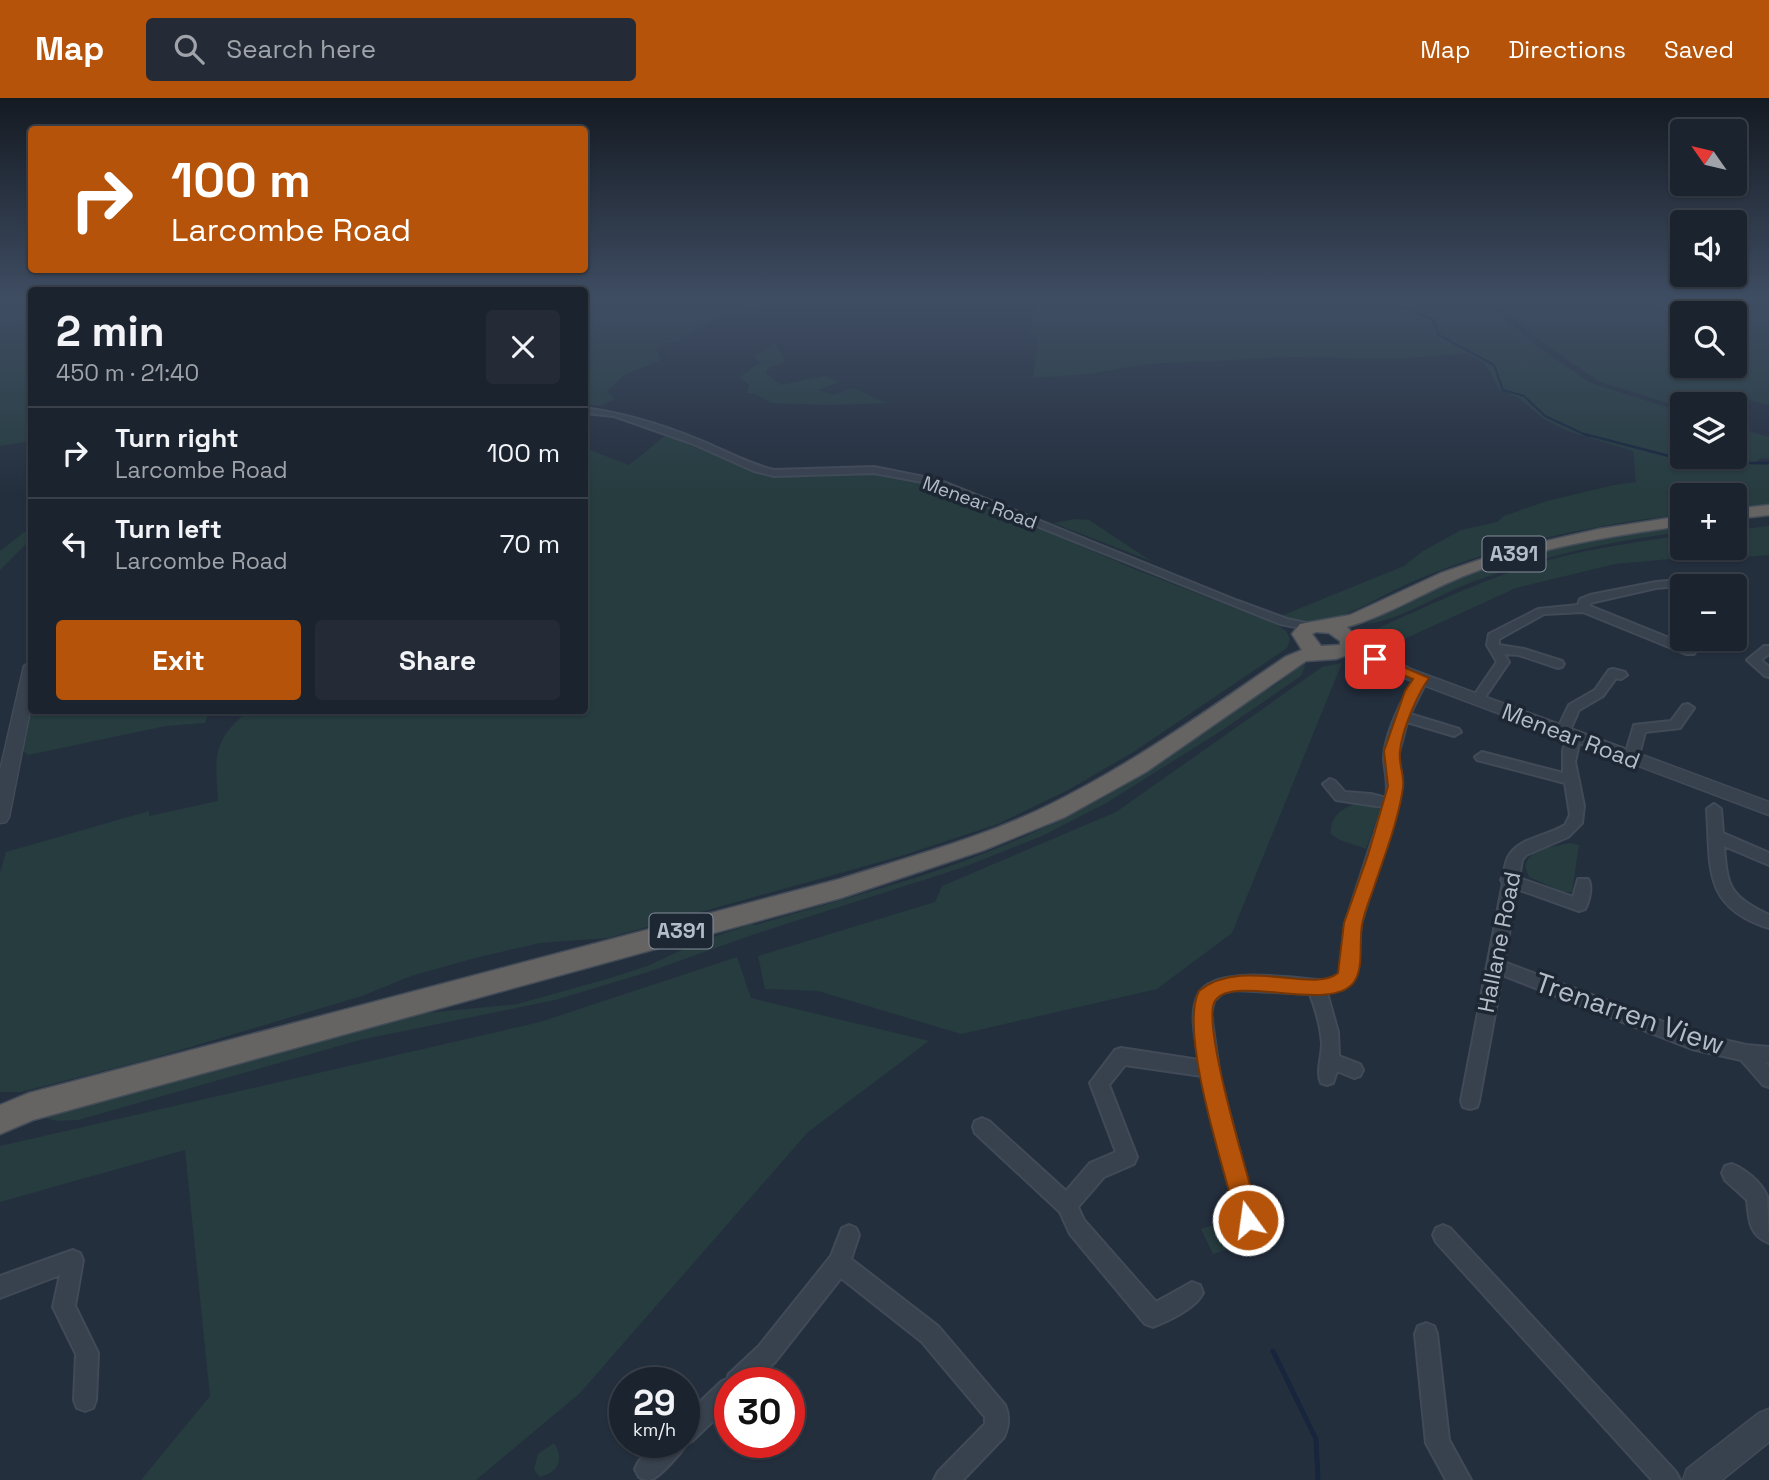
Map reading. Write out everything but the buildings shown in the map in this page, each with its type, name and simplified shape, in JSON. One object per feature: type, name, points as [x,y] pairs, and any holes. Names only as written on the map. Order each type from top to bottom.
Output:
[{"type":"highway","points":[[1747,513],[1769,510]]},
{"type":"highway","name":"A391","points":[[0,1120],[15,1109],[841,888],[976,844],[1057,811],[1138,767],[1306,638],[1357,620],[1464,570],[1521,552],[1610,531],[1670,523]]},
{"type":"highway","points":[[1342,647],[1357,620]]},
{"type":"highway","points":[[1306,638],[1339,630],[1342,647]]},
{"type":"highway","name":"A391","points":[[1306,638],[1301,656],[1342,647]]},
{"type":"street","name":"Menear Road","points":[[588,411],[615,414],[694,441],[757,469],[774,473],[874,470],[936,481],[1284,622],[1306,638]]},
{"type":"street","points":[[1584,608],[1584,601],[1590,598],[1670,587]]},
{"type":"street","points":[[1477,700],[1503,662],[1493,645],[1493,637],[1542,611],[1584,608],[1670,641]]},
{"type":"street","name":"Menear Road","points":[[1342,647],[1568,736],[1769,809]]},
{"type":"street","points":[[1768,649],[1753,660],[1769,673]]},
{"type":"street","points":[[1498,650],[1520,652],[1559,664]]},
{"type":"street","points":[[1568,736],[1574,708],[1599,693],[1613,672]]},
{"type":"street","points":[[1254,1245],[1209,1069],[1202,1011],[1206,997],[1217,987],[1246,982],[1317,988],[1340,984],[1347,976],[1353,923],[1377,855],[1395,786],[1392,751],[1412,691],[1422,678]]},
{"type":"street","points":[[0,817],[28,682]]},
{"type":"street","points":[[1631,759],[1639,728],[1675,725],[1688,708]]},
{"type":"street","points":[[1404,716],[1446,726]]},
{"type":"street","name":"Hallane Road","points":[[1470,1101],[1515,858],[1522,848],[1564,833],[1575,823],[1577,807],[1569,779],[1568,736]]},
{"type":"street","points":[[1482,757],[1502,757],[1569,779]]},
{"type":"street","points":[[1330,784],[1337,802],[1371,799],[1390,804]]},
{"type":"street","points":[[1714,809],[1721,882],[1726,895],[1741,907],[1769,922]]},
{"type":"street","points":[[1717,837],[1769,859]]},
{"type":"street","points":[[1509,880],[1579,905],[1583,883]]},
{"type":"street","name":"Trenarren View","points":[[1494,965],[1692,1041],[1746,1053],[1769,1055]]},
{"type":"street","points":[[1317,988],[1329,1024],[1329,1069],[1354,1070]]},
{"type":"street","points":[[1746,1053],[1769,1079]]},
{"type":"street","points":[[1066,1205],[1097,1170],[1127,1157],[1099,1083],[1121,1056],[1209,1069]]},
{"type":"street","points":[[982,1127],[1066,1205],[1077,1227],[1153,1316],[1192,1293]]},
{"type":"street","points":[[1732,1173],[1757,1196],[1759,1223],[1769,1233]]},
{"type":"street","points":[[753,1367],[839,1263],[849,1235]]},
{"type":"street","points":[[1443,1235],[1668,1480]]},
{"type":"street","points":[[0,1287],[73,1260],[64,1307],[87,1353],[85,1400]]},
{"type":"street","points":[[839,1263],[930,1334],[997,1412],[996,1429],[946,1480]]},
{"type":"street","points":[[1426,1334],[1438,1443],[1459,1480]]},
{"type":"street","points":[[700,1418],[714,1405]]},
{"type":"street","points":[[1698,1480],[1769,1423]]},
{"type":"street","points":[[647,1469],[658,1458]]},
{"type":"green space","points":[[0,364],[28,364],[28,441],[0,446]]},
{"type":"green space","points":[[588,364],[650,364],[626,374],[607,391],[614,399],[601,406],[588,404],[588,387],[591,382],[588,382]]},
{"type":"green space","points":[[757,364],[778,364],[768,368],[766,373],[781,385],[824,376],[840,382],[818,390],[833,395],[853,388],[887,403],[771,403],[755,394],[747,393],[749,385],[740,377]]},
{"type":"green space","points":[[1035,364],[1143,364],[1090,374],[1033,378]]},
{"type":"green space","points":[[1484,364],[1563,364],[1591,383],[1670,408],[1670,469],[1747,469],[1747,431],[1769,437],[1769,459],[1762,458],[1751,464],[1769,465],[1769,506],[1747,508],[1747,483],[1670,483],[1670,516],[1612,524],[1506,548],[1439,571],[1330,619],[1313,622],[1281,616],[1404,566],[1423,551],[1461,530],[1497,522],[1504,516],[1547,501],[1636,482],[1633,451],[1568,431],[1544,419],[1519,398],[1498,389]]},
{"type":"green space","points":[[1574,364],[1670,364],[1670,378],[1747,378],[1747,364],[1769,364],[1769,405],[1747,401],[1747,392],[1670,392],[1670,404],[1598,381]]},
{"type":"green space","points":[[666,435],[749,470],[769,475],[873,472],[921,482],[967,497],[1132,568],[1275,624],[1286,631],[1290,639],[1287,648],[1132,753],[1068,790],[998,824],[901,856],[608,938],[540,943],[479,957],[411,976],[362,996],[147,1060],[21,1092],[0,1092],[0,873],[6,852],[149,811],[149,816],[218,801],[218,752],[226,734],[245,714],[588,714],[588,449],[629,465]]},
{"type":"green space","points":[[1089,520],[1151,561],[1053,523]]},
{"type":"green space","points":[[1769,526],[1769,555],[1747,557],[1747,529]]},
{"type":"green space","points":[[1670,528],[1670,534],[1603,545],[1500,572],[1462,586],[1407,612],[1366,624],[1426,594],[1488,568],[1584,542]]},
{"type":"green space","points":[[28,529],[28,542],[0,570],[0,551]]},
{"type":"green space","points":[[1670,537],[1670,559],[1615,564],[1516,588],[1378,651],[1370,642],[1372,631],[1493,578],[1590,550]]},
{"type":"green space","points":[[1342,663],[1232,933],[1157,989],[961,1034],[818,991],[765,989],[758,956],[935,902],[942,886],[1116,812],[1322,667]]},
{"type":"green space","points":[[1306,664],[1301,676],[1221,731],[1108,802],[1044,835],[964,867],[758,933],[645,973],[555,1000],[360,1040],[78,1120],[57,1121],[42,1117],[415,1014],[517,1004],[647,966],[699,942],[751,924],[756,925],[940,870],[1025,836],[1106,796],[1145,773]]},
{"type":"green space","points":[[28,714],[209,714],[205,723],[166,726],[28,755],[22,750]]},
{"type":"green space","points":[[1359,802],[1372,804],[1380,810],[1366,849],[1331,834],[1335,817]]},
{"type":"green space","points":[[1569,843],[1579,845],[1572,892],[1563,892],[1529,877],[1525,866],[1532,855],[1543,849]]},
{"type":"green space","points":[[737,957],[751,998],[929,1041],[808,1132],[580,1393],[476,1480],[141,1480],[210,1396],[185,1150],[0,1202],[0,1146],[540,1022]]},
{"type":"green space","points":[[1225,1221],[1237,1246],[1213,1254],[1201,1229]]},
{"type":"green space","points":[[554,1443],[559,1455],[558,1464],[551,1472],[540,1477],[534,1470],[538,1454]]},
{"type":"waterway","points":[[1493,364],[1503,390],[1524,396],[1545,416],[1588,436]]},
{"type":"waterway","points":[[1584,434],[1696,463],[1769,463]]},
{"type":"waterway","points":[[1273,1351],[1316,1439],[1318,1480]]},
{"type":"route","points":[[1248,1220],[1209,1069],[1202,1011],[1206,997],[1217,987],[1246,982],[1317,988],[1340,984],[1347,976],[1348,947],[1353,923],[1377,855],[1395,786],[1392,751],[1412,691],[1422,678],[1375,659]]}]
